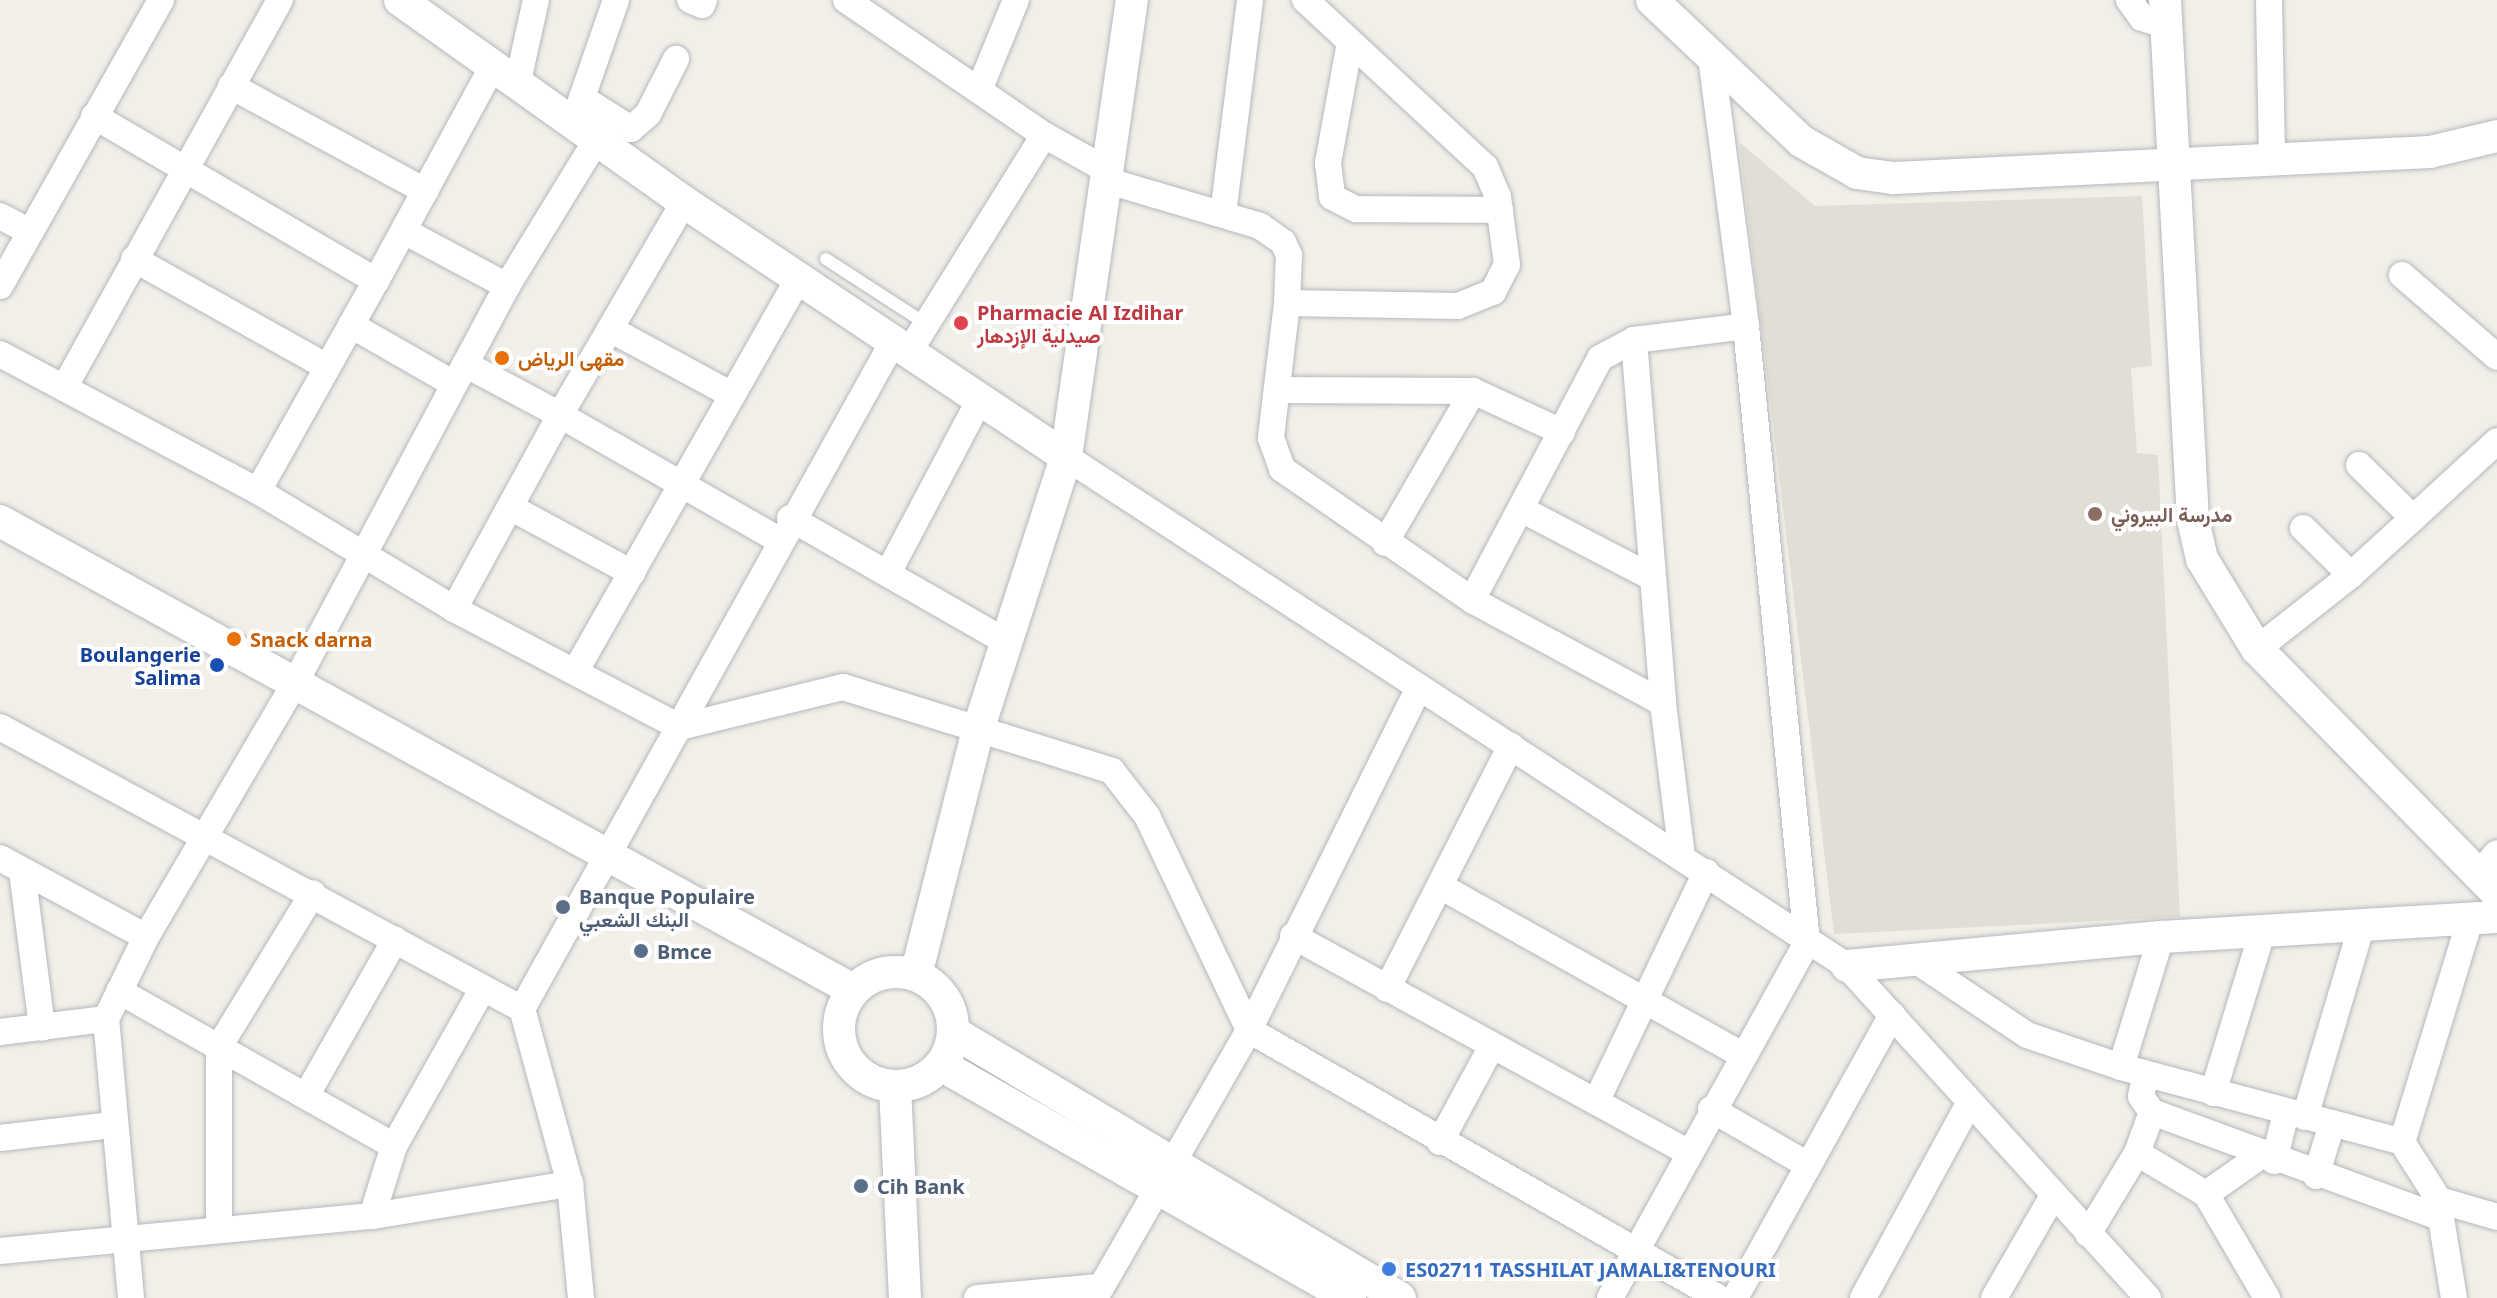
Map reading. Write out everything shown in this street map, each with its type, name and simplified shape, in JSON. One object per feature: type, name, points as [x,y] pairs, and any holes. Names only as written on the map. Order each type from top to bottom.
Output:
[{"type":"street","points":[[0,286],[28,231],[161,0]]},
{"type":"street","points":[[64,388],[280,0]]},
{"type":"street","points":[[400,0],[506,73],[584,120],[684,202],[979,401],[1418,689],[1682,856],[1807,943],[1847,966],[2139,1295]]},
{"type":"street","points":[[258,491],[425,191],[506,73],[536,0]]},
{"type":"street","points":[[131,1298],[112,1125],[106,1019],[146,937],[209,836],[289,694],[507,286],[584,120],[616,0]]},
{"type":"street","points":[[690,0],[702,5],[704,0]]},
{"type":"street","points":[[846,0],[1106,175],[1223,214],[1283,242],[1289,255],[1287,303],[1271,438],[1282,469],[1385,543],[1472,600],[1663,703]]},
{"type":"street","points":[[980,88],[1016,0]]},
{"type":"street","points":[[916,975],[978,730],[1066,457],[1132,0]]},
{"type":"street","points":[[1223,214],[1250,0]]},
{"type":"street","points":[[1287,303],[1458,306],[1481,299],[1503,280],[1507,265],[1500,210],[1485,167],[1305,0]]},
{"type":"street","points":[[1652,0],[1680,14],[1711,58],[1801,141],[1857,173],[1894,178],[2430,152],[2497,136]]},
{"type":"street","points":[[2129,0],[2142,18],[2166,13],[2193,520],[2202,559],[2257,649],[2490,874]]},
{"type":"street","points":[[2269,0],[2272,160]]},
{"type":"street","points":[[1350,42],[1328,163],[1332,197],[1356,209],[1500,210]]},
{"type":"street","points":[[1610,1298],[1741,1054],[1807,943],[1746,326],[1711,58]]},
{"type":"street","points":[[584,120],[631,129],[648,114],[676,59]]},
{"type":"street","points":[[231,86],[425,191]]},
{"type":"street","points":[[94,116],[183,172],[376,281]]},
{"type":"street","points":[[581,1298],[570,1184],[522,1009],[680,727],[784,529],[901,347],[926,324],[1044,135]]},
{"type":"street","points":[[454,609],[560,415],[684,202]]},
{"type":"street","points":[[0,216],[28,231]]},
{"type":"street","points":[[404,231],[507,286]]},
{"type":"street","points":[[134,259],[327,367]]},
{"type":"street","points":[[2402,275],[2497,357]]},
{"type":"street","points":[[575,672],[798,279]]},
{"type":"street","points":[[351,325],[560,415],[682,485],[888,573],[1005,641]]},
{"type":"street","points":[[1472,600],[1562,432],[1590,370],[1634,340],[1746,326]]},
{"type":"street","points":[[610,329],[732,395]]},
{"type":"street","points":[[1634,340],[1663,703],[1682,856]]},
{"type":"street","points":[[0,354],[258,491],[454,609],[680,727],[843,687],[1097,765],[1122,780],[1147,816],[1249,1030],[1440,1142],[1719,1298]]},
{"type":"street","points":[[1278,390],[1473,391],[1562,432]]},
{"type":"street","points":[[1385,543],[1473,391]]},
{"type":"street","points":[[888,573],[979,401]]},
{"type":"street","points":[[2257,649],[2351,575],[2497,441]]},
{"type":"street","points":[[2359,465],[2413,518]]},
{"type":"street","points":[[510,507],[632,573]]},
{"type":"street","points":[[1521,509],[1653,578]]},
{"type":"street","points":[[0,521],[289,694]]},
{"type":"street","points":[[2303,528],[2351,575]]},
{"type":"street","points":[[0,540],[289,694],[599,867],[848,998]]},
{"type":"street","points":[[977,1298],[1098,1293],[1168,1177],[1249,1030],[1418,689]]},
{"type":"street","points":[[3,735],[209,836],[522,1009]]},
{"type":"street","points":[[1387,989],[1511,746]]},
{"type":"street","points":[[11,865],[146,937]]},
{"type":"street","points":[[11,865],[42,1028]]},
{"type":"street","points":[[1596,1102],[1706,872]]},
{"type":"street","points":[[1440,886],[1741,1054]]},
{"type":"street","points":[[219,1229],[219,1047],[313,893]]},
{"type":"street","points":[[1847,966],[2161,937],[2483,919],[2402,1142]]},
{"type":"street","points":[[2206,1194],[2267,1158],[2296,1115],[2361,928]]},
{"type":"street","points":[[2213,1093],[2262,933]]},
{"type":"street","points":[[1293,936],[1688,1152]]},
{"type":"street","points":[[2161,937],[2134,1070],[2141,1096],[2152,1112],[2316,1176],[2440,1209],[2497,1217]]},
{"type":"street","points":[[306,1096],[395,940]]},
{"type":"street","points":[[1912,958],[2027,1035],[2213,1093],[2402,1142],[2440,1209],[2454,1298]]},
{"type":"street","points":[[882,973],[916,975],[944,998],[953,1032],[941,1065],[920,1080],[895,1087],[860,1074],[847,1060],[840,1042],[848,998],[882,973]]},
{"type":"street","points":[[372,1216],[394,1146],[483,988]]},
{"type":"street","points":[[119,991],[394,1146]]},
{"type":"street","points":[[1735,1298],[1892,1015]]},
{"type":"street","points":[[0,1032],[106,1019]]},
{"type":"street","points":[[953,1032],[1350,1298]]},
{"type":"street","points":[[1440,1142],[1492,1046]]},
{"type":"street","points":[[941,1065],[1168,1177],[1400,1298]]},
{"type":"street","points":[[895,1087],[905,1298]]},
{"type":"street","points":[[1863,1298],[1970,1102]]},
{"type":"street","points":[[1711,1109],[1808,1165]]},
{"type":"street","points":[[2088,1234],[2137,1153],[2152,1112]]},
{"type":"street","points":[[2316,1176],[2332,1124]]},
{"type":"street","points":[[0,1138],[112,1125]]},
{"type":"street","points":[[2137,1153],[2206,1194],[2267,1298]]},
{"type":"street","points":[[0,1251],[372,1216],[570,1184]]},
{"type":"street","points":[[1994,1298],[2053,1196]]},
{"type":"lane","points":[[826,259],[926,324]]},
{"type":"shaded area","points":[[1739,142],[1815,206],[2142,196],[2152,366],[2131,368],[2137,453],[2158,455],[2180,917],[1834,934]]},
{"type":"place","name":"Pharmacie Al Izdihar صيدلية الإزدهار","points":[[961,323]]},
{"type":"place","name":"مقهى الرياض","points":[[502,358]]},
{"type":"place","name":"مدرسة البيروني","points":[[2095,514]]},
{"type":"place","name":"Snack darna","points":[[234,639]]},
{"type":"place","name":"Boulangerie Salima","points":[[217,665]]},
{"type":"place","name":"Banque Populaire البنك الشعبي","points":[[563,907]]},
{"type":"place","name":"Bmce","points":[[641,951]]},
{"type":"place","name":"Cih Bank","points":[[861,1186]]},
{"type":"place","name":"ES02711 TASSHILAT JAMALI&TENOURI","points":[[1389,1269]]}]
